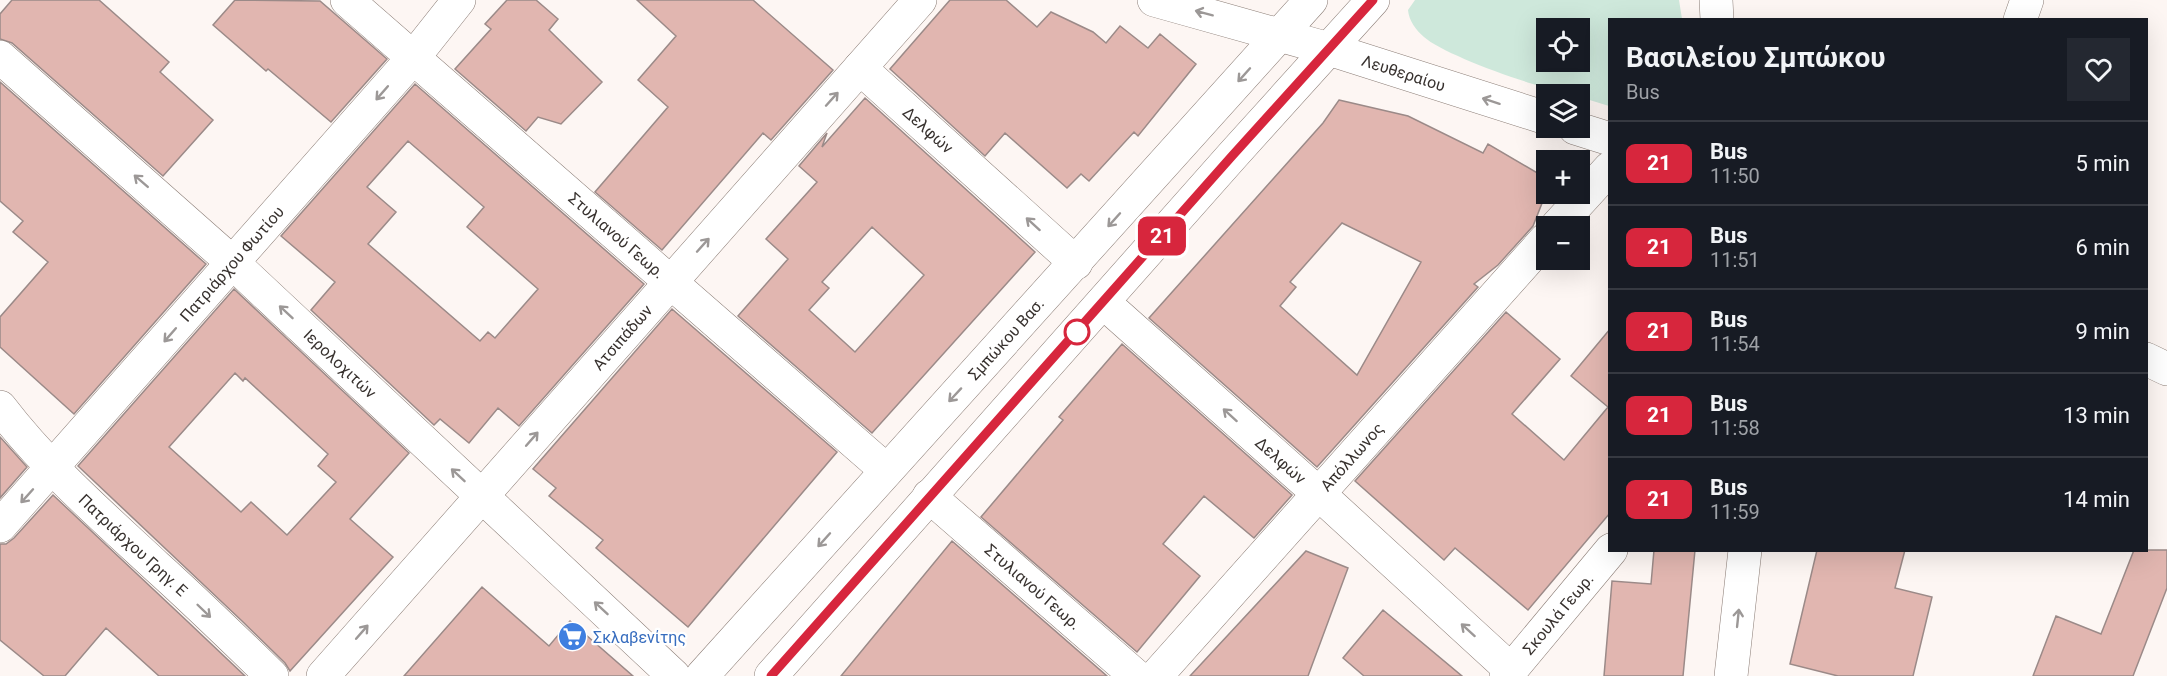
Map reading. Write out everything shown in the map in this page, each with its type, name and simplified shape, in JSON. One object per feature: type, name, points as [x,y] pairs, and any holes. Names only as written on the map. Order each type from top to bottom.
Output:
[{"type":"street","name":"Στυλιανού Γεωρ.","points":[[347,0],[886,470]]},
{"type":"street","name":"Πατριάρχου Φωτίου","points":[[0,526],[412,58],[459,0]]},
{"type":"street","name":"Ατσιπάδων","points":[[323,676],[920,0]]},
{"type":"street","name":"Λευθεραίου","points":[[1154,0],[1281,34],[1536,115]]},
{"type":"street","name":"Σμπώκου Βασ.","points":[[702,676],[1311,0]]},
{"type":"street","points":[[771,676],[1373,0]]},
{"type":"street","points":[[1716,0],[1717,18]]},
{"type":"street","points":[[2021,18],[2027,0]]},
{"type":"street","name":"Ιερολοχιτών","points":[[0,57],[233,263],[674,676]]},
{"type":"street","name":"Δελφών","points":[[860,68],[1076,263]]},
{"type":"street","points":[[1590,132],[1608,137]]},
{"type":"street","points":[[1566,216],[1608,170]]},
{"type":"street","name":"Απόλλωνος","points":[[1156,676],[1536,249]]},
{"type":"street","name":"Δελφών","points":[[1103,302],[1319,494],[1509,673]]},
{"type":"street","points":[[2148,360],[2167,369]]},
{"type":"street","name":"Πατριάρχου Γρηγ. Ε","points":[[0,406],[52,468],[272,676]]},
{"type":"street","name":"Στυλιανού Γεωρ.","points":[[929,496],[1136,676]]},
{"type":"street","name":"Σκουλά Γεωρ.","points":[[1509,673],[1609,552]]},
{"type":"street","points":[[1731,676],[1745,552]]},
{"type":"green space","points":[[1415,0],[1679,0],[1682,18],[1608,18],[1608,106],[1590,100],[1590,84],[1536,85],[1453,54],[1424,37],[1411,22],[1408,10]]},
{"type":"building","points":[[12,0],[99,0],[169,62],[160,72],[213,120],[163,176],[12,43],[0,39],[0,14]]},
{"type":"building","points":[[235,0],[320,1],[387,59],[331,122],[268,69],[266,71],[213,25]]},
{"type":"building","points":[[507,0],[536,0],[558,19],[549,30],[602,82],[561,124],[538,117],[526,131],[455,69],[491,29],[485,24]]},
{"type":"building","points":[[637,0],[753,0],[833,70],[771,140],[763,133],[662,250],[595,192],[668,107],[638,80],[676,36]]},
{"type":"building","points":[[950,0],[1006,0],[1037,27],[1051,12],[1093,32],[1106,43],[1120,26],[1148,48],[1160,34],[1196,64],[1138,136],[1134,132],[1089,181],[1081,174],[1067,188],[1005,133],[985,156],[890,69]]},
{"type":"building","points":[[0,82],[206,264],[74,414],[0,347],[0,317],[48,262],[13,232],[23,221],[0,201]]},
{"type":"building","points":[[415,84],[644,284],[519,426],[498,408],[469,443],[440,419],[434,425],[311,310],[335,282],[281,236]],"holes":[[[408,141],[484,207],[467,227],[538,289],[495,338],[488,332],[480,341],[368,244],[396,212],[367,187]]]},
{"type":"building","points":[[865,98],[1035,252],[872,433],[738,316],[788,259],[766,239],[817,182],[799,166],[827,133],[822,147]],"holes":[[[872,227],[924,275],[855,352],[809,310],[829,288],[822,282]]]},
{"type":"building","points":[[1339,100],[1408,116],[1483,153],[1488,144],[1536,172],[1536,204],[1542,204],[1533,226],[1498,265],[1474,284],[1478,287],[1317,467],[1149,318],[1323,123]],"holes":[[[1342,223],[1421,262],[1357,375],[1280,306],[1296,287],[1290,282]]]},
{"type":"building","points":[[234,289],[409,453],[350,519],[393,557],[290,671],[285,663],[242,621],[78,466]],"holes":[[[235,373],[243,381],[245,378],[328,454],[318,466],[336,482],[287,535],[251,502],[241,512],[169,447]]]},
{"type":"building","points":[[672,309],[837,452],[688,627],[596,548],[603,540],[549,496],[556,488],[533,469]]},
{"type":"building","points":[[1506,312],[1560,359],[1512,414],[1564,460],[1608,407],[1608,515],[1528,610],[1455,548],[1444,560],[1355,481]]},
{"type":"building","points":[[1608,331],[1608,407],[1571,376]]},
{"type":"building","points":[[1122,344],[1292,495],[1254,538],[1204,496],[1163,544],[1200,576],[1137,652],[981,517],[1063,420],[1059,417]]},
{"type":"building","points":[[0,437],[27,467],[0,498]]},
{"type":"building","points":[[53,495],[245,676],[159,676],[106,628],[65,676],[44,676],[0,640],[0,544],[6,544],[14,538]]},
{"type":"building","points":[[952,541],[1107,676],[841,676]]},
{"type":"building","points":[[2167,550],[2167,588],[2133,676],[2033,676],[2056,616],[2101,634],[2133,552]]},
{"type":"building","points":[[1306,551],[1348,568],[1308,676],[1190,676]]},
{"type":"building","points":[[1654,552],[1695,552],[1683,676],[1604,676],[1612,581],[1651,584]]},
{"type":"building","points":[[1817,552],[1904,552],[1895,588],[1932,597],[1913,676],[1838,676],[1790,664]]},
{"type":"building","points":[[482,587],[549,646],[570,621],[633,676],[404,676]]},
{"type":"building","points":[[1383,610],[1462,676],[1364,676],[1343,658]]},
{"type":"bus line","name":"21","points":[[771,676],[1373,0]]},
{"type":"place","name":"Σκλαβενίτης","points":[[572,637]]}]
